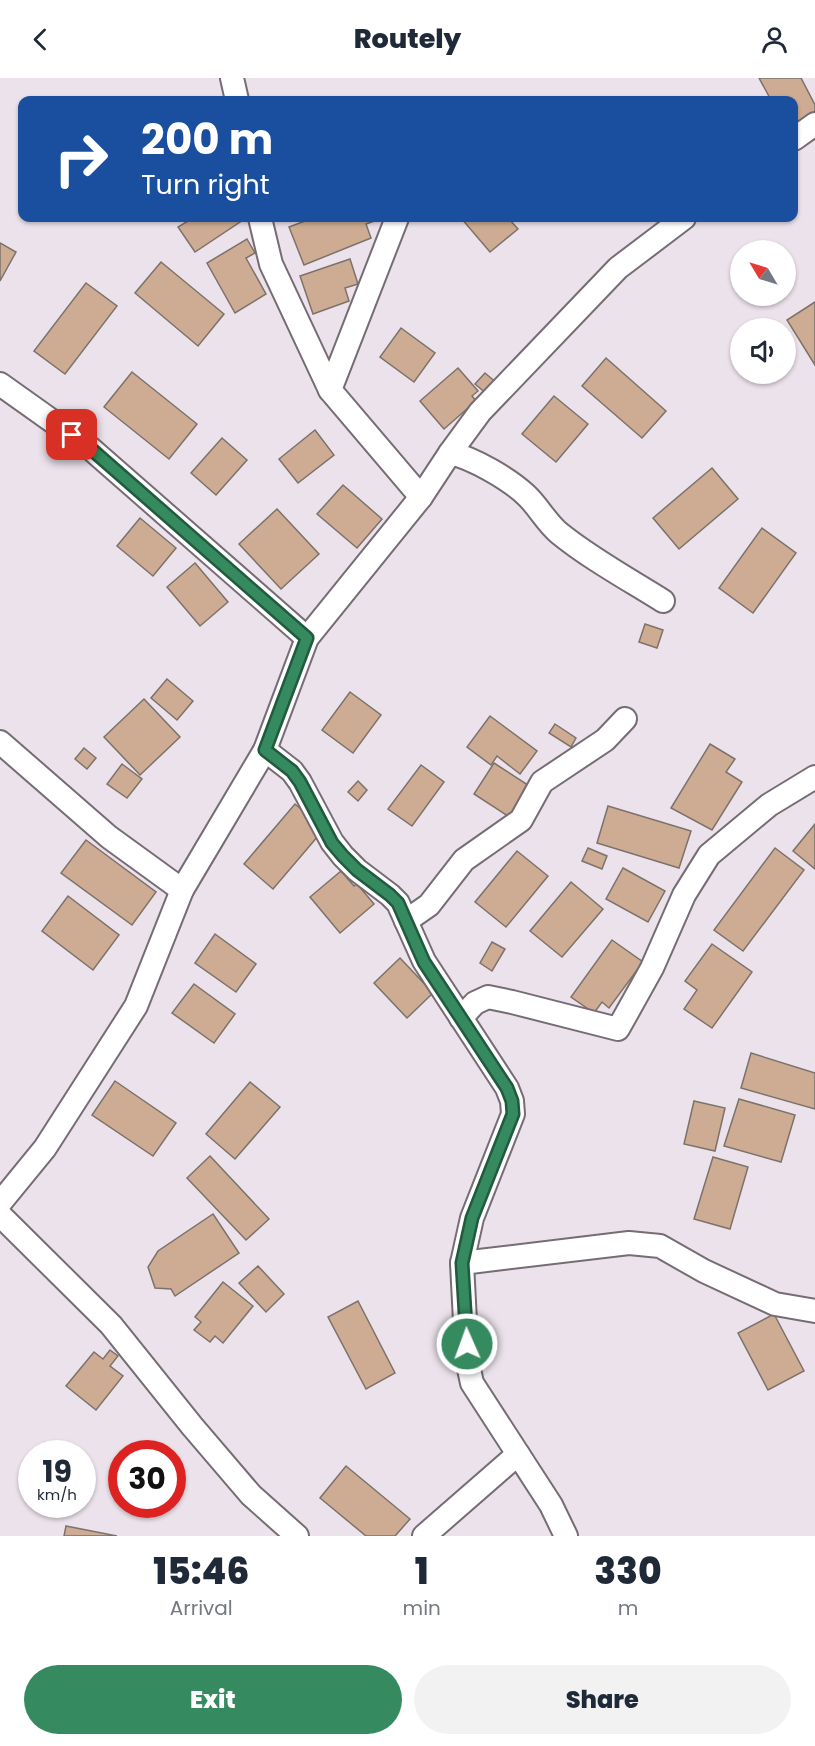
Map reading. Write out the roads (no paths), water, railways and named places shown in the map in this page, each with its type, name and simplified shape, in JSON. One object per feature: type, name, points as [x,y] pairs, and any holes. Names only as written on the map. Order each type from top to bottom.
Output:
[{"type":"street","points":[[232,78],[236,96]]},
{"type":"street","points":[[798,136],[815,124]]},
{"type":"street","points":[[261,222],[271,264],[330,390],[421,497]]},
{"type":"street","points":[[330,390],[395,222]]},
{"type":"street","points":[[0,1203],[45,1148],[136,1006],[182,890],[265,750],[307,638],[421,497],[480,412],[618,268],[679,222]]},
{"type":"street","points":[[0,384],[90,448],[307,638]]},
{"type":"street","points":[[450,453],[461,455],[494,471],[526,495],[556,530],[581,551],[663,601]]},
{"type":"street","points":[[406,921],[429,905],[464,860],[521,820],[542,782],[605,740],[625,718]]},
{"type":"street","points":[[0,742],[109,837],[182,890]]},
{"type":"street","points":[[265,750],[292,771],[300,782],[332,843],[357,870],[398,903],[424,962],[507,1088],[512,1101],[513,1114],[472,1218],[462,1263],[467,1360],[472,1383],[551,1505],[566,1536]]},
{"type":"street","points":[[460,1018],[475,1003],[488,997],[618,1029],[652,968],[684,895],[709,855],[769,805],[815,777]]},
{"type":"street","points":[[0,1215],[111,1325],[251,1495],[297,1536]]},
{"type":"street","points":[[462,1263],[629,1243],[660,1246],[704,1271],[776,1304],[815,1311]]},
{"type":"street","points":[[424,1536],[518,1454]]}]
